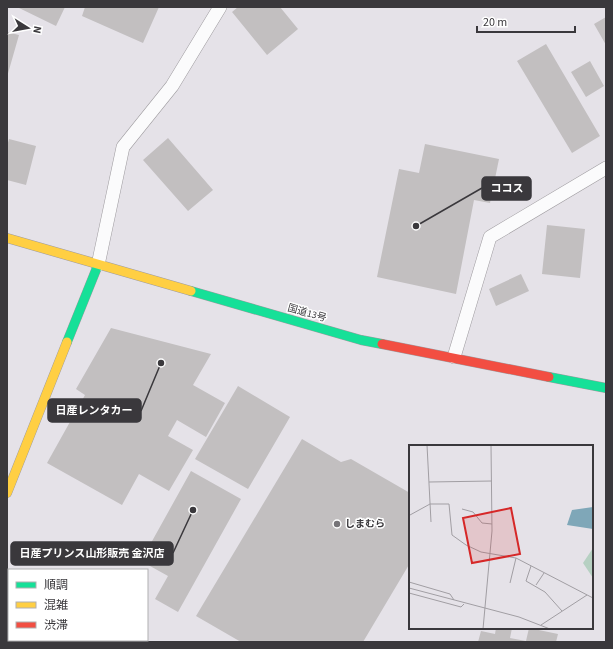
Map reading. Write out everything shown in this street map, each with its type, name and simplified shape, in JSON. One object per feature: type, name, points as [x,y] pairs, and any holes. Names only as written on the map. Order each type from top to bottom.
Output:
[{"type":"main road","name":"国道13号","points":[[7,238],[361,340],[606,388]]},
{"type":"main road","points":[[7,492],[98,265]]},
{"type":"lane","points":[[98,265],[122,147],[172,86],[220,7]]},
{"type":"lane","points":[[454,357],[490,238],[606,168]]},
{"type":"building","points":[[17,7],[65,7],[56,26]]},
{"type":"building","points":[[85,7],[159,7],[143,43],[82,16]]},
{"type":"building","points":[[238,7],[280,7],[298,29],[267,55],[232,12]]},
{"type":"building","points":[[606,17],[606,45],[594,24]]},
{"type":"building","points":[[7,32],[19,35],[7,77]]},
{"type":"building","points":[[546,44],[600,136],[572,153],[517,61]]},
{"type":"building","points":[[590,61],[604,86],[586,97],[571,72]]},
{"type":"building","points":[[168,138],[213,190],[188,211],[143,160]]},
{"type":"building","points":[[9,139],[36,146],[26,185],[7,180],[7,146]]},
{"type":"building","points":[[425,144],[499,159],[490,203],[474,200],[456,294],[377,277],[399,169],[419,173]]},
{"type":"building","points":[[547,225],[585,229],[580,278],[542,274]]},
{"type":"building","points":[[521,274],[529,291],[496,306],[489,289]]},
{"type":"building","points":[[111,328],[211,354],[193,385],[225,403],[206,437],[177,420],[168,436],[193,450],[169,491],[139,474],[122,505],[47,463],[85,395],[76,389]]},
{"type":"building","points":[[238,386],[290,417],[248,489],[195,459]]},
{"type":"building","points":[[302,439],[341,462],[351,459],[409,492],[409,565],[363,642],[241,642],[196,616]]},
{"type":"building","points":[[191,471],[241,499],[178,612],[155,599],[168,576],[141,561]]},
{"type":"building","points":[[496,629],[512,629],[510,638],[526,641],[529,629],[558,634],[556,642],[478,642],[481,631],[495,634]]},
{"type":"traffic: fast","points":[[67,342],[98,265]]},
{"type":"traffic: fast","points":[[191,291],[361,340],[382,344]]},
{"type":"traffic: fast","points":[[549,377],[606,388]]},
{"type":"traffic: slow","points":[[7,238],[191,291]]},
{"type":"traffic: slow","points":[[7,493],[67,342]]},
{"type":"traffic: jam","points":[[382,344],[549,377]]},
{"type":"place","name":"ココス","points":[[416,226]]},
{"type":"place","name":"日産レンタカー","points":[[161,363]]},
{"type":"place","name":"日産プリンス山形販売 金沢店","points":[[193,510]]},
{"type":"place","name":"しまむら","points":[[337,524]]}]
